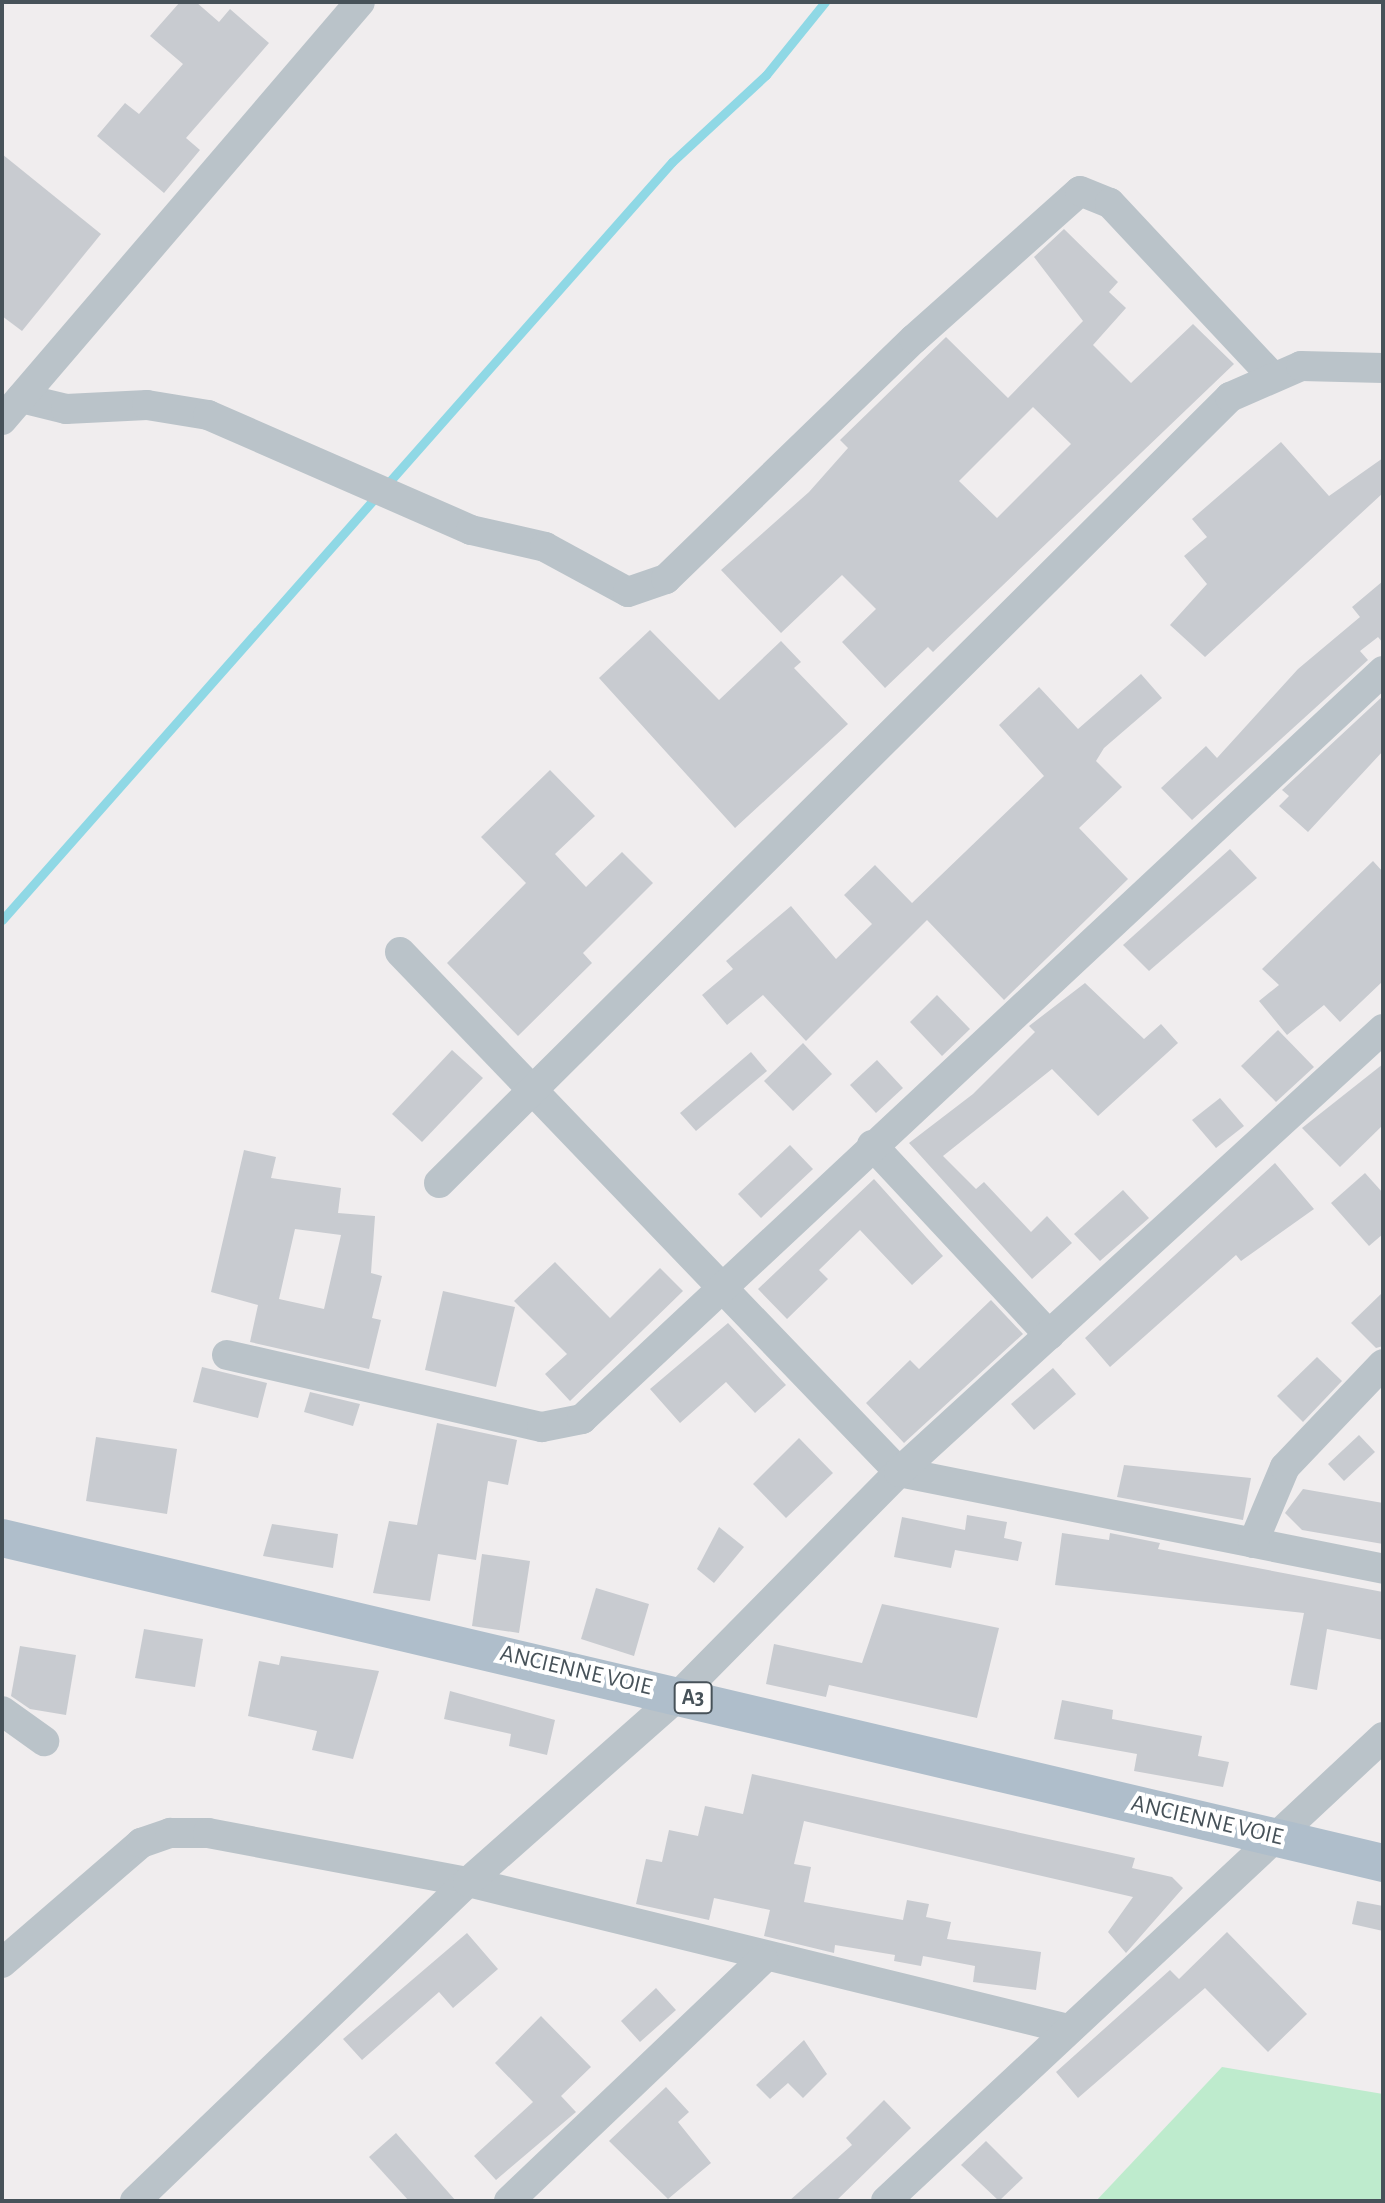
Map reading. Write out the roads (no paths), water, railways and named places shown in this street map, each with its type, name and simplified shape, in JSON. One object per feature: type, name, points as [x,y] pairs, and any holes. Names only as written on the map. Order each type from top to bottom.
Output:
[{"type":"main road","name":"ANCIENNE VOIE","points":[[2,1538],[1383,1863]]},
{"type":"street","points":[[12,409],[360,2]]},
{"type":"street","points":[[12,409],[147,405],[208,415],[471,530],[545,547],[628,592],[666,579],[914,339],[1080,191],[1110,203],[1270,374]]},
{"type":"street","points":[[439,1183],[530,1087],[1230,397],[1270,374],[1301,366],[1383,368]]},
{"type":"street","points":[[227,1355],[559,1427],[591,1413],[717,1289],[1383,671]]},
{"type":"street","points":[[400,952],[717,1289],[899,1472],[1383,1569]]},
{"type":"street","points":[[135,2201],[468,1882],[679,1695],[899,1472],[1383,1029]]},
{"type":"street","points":[[872,1145],[1049,1335]]},
{"type":"street","points":[[1253,1543],[1285,1467],[1383,1364]]},
{"type":"street","points":[[2,1711],[44,1741]]},
{"type":"street","points":[[886,2201],[1068,2029],[1279,1838],[1383,1737]]},
{"type":"street","points":[[2,1963],[141,1843],[170,1833],[208,1833],[468,1882],[763,1959],[1068,2029]]},
{"type":"street","points":[[522,2197],[763,1959]]},
{"type":"waterway","points":[[2,920],[672,162],[766,75],[825,2]]}]
